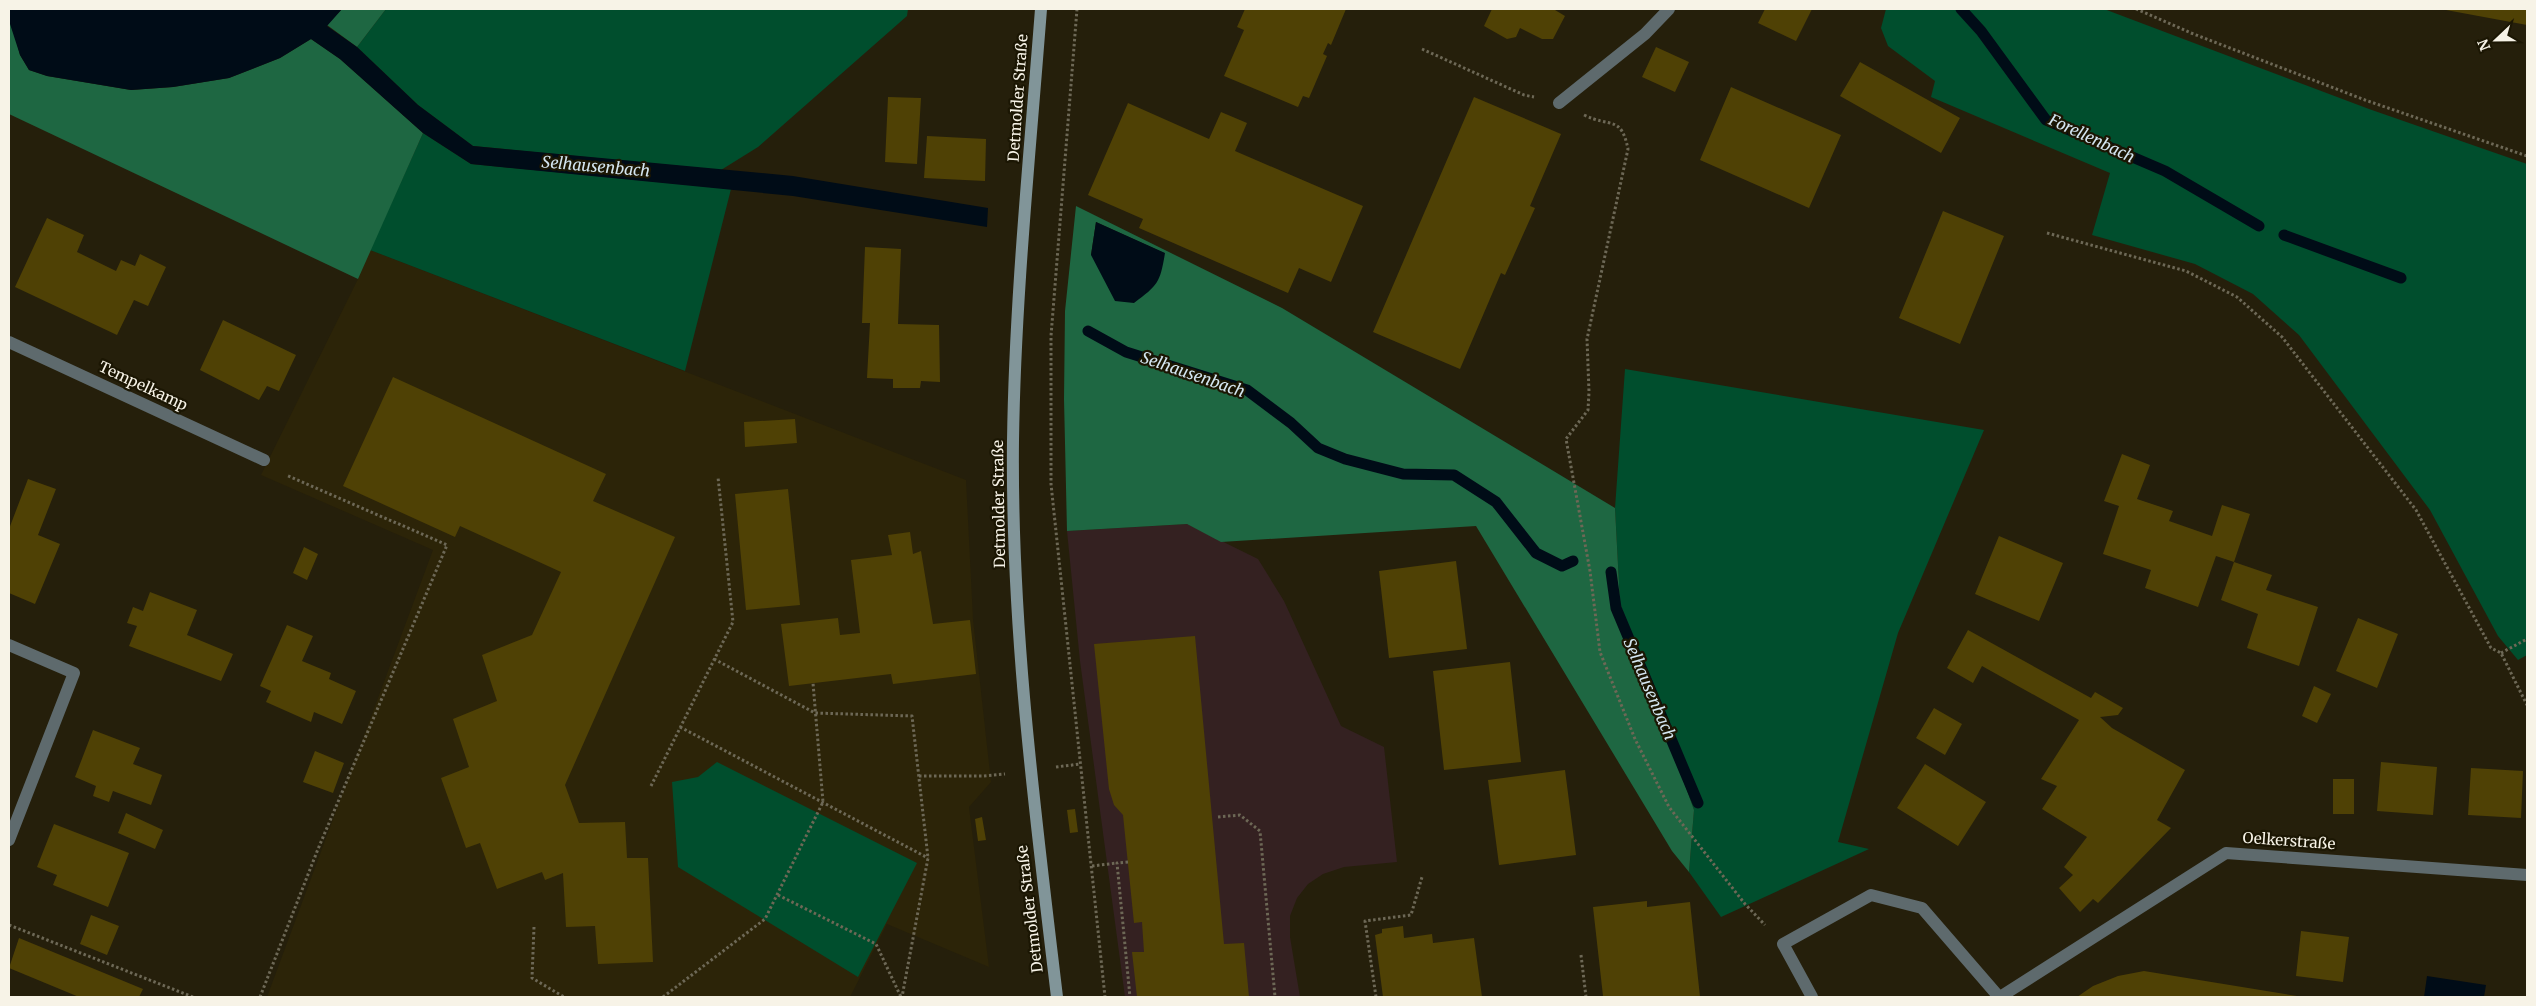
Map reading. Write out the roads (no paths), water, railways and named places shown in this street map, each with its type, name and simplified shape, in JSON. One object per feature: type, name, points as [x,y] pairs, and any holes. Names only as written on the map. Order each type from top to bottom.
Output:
[{"type":"street","name":"Detmolder Straße","points":[[1041,9],[1022,278],[1014,441],[1015,554],[1020,665],[1057,997]]},
{"type":"street","points":[[1559,103],[1645,34],[1669,9]]},
{"type":"street","name":"Tempelkamp","points":[[9,342],[264,460]]},
{"type":"street","points":[[9,645],[74,673],[9,840]]},
{"type":"street","name":"Oelkerstraße","points":[[2000,997],[2226,853],[2527,875]]},
{"type":"street","points":[[1812,997],[1783,944],[1871,896],[1922,908],[2000,997]]},
{"type":"water","points":[[9,9],[342,9],[327,26],[357,47],[418,105],[473,146],[793,176],[988,208],[987,227],[793,196],[471,164],[423,133],[340,59],[311,39],[280,58],[229,78],[173,87],[131,90],[47,76],[29,70],[20,55],[10,24]]},
{"type":"water","points":[[1096,222],[1165,253],[1157,282],[1134,303],[1115,301],[1091,255]]},
{"type":"water","points":[[2427,976],[2486,985],[2484,997],[2424,997]]},
{"type":"waterway","name":"Forellenbach","points":[[1961,9],[1981,31],[2046,120],[2165,171],[2259,226]]},
{"type":"waterway","name":"Forellenbach","points":[[2284,235],[2401,278]]},
{"type":"waterway","name":"Selhausenbach","points":[[1088,331],[1126,352],[1247,390],[1291,423],[1318,448],[1345,459],[1403,474],[1454,475],[1496,502],[1536,553],[1562,566],[1573,561]]},
{"type":"waterway","name":"Selhausenbach","points":[[1611,572],[1616,608],[1698,803]]}]
